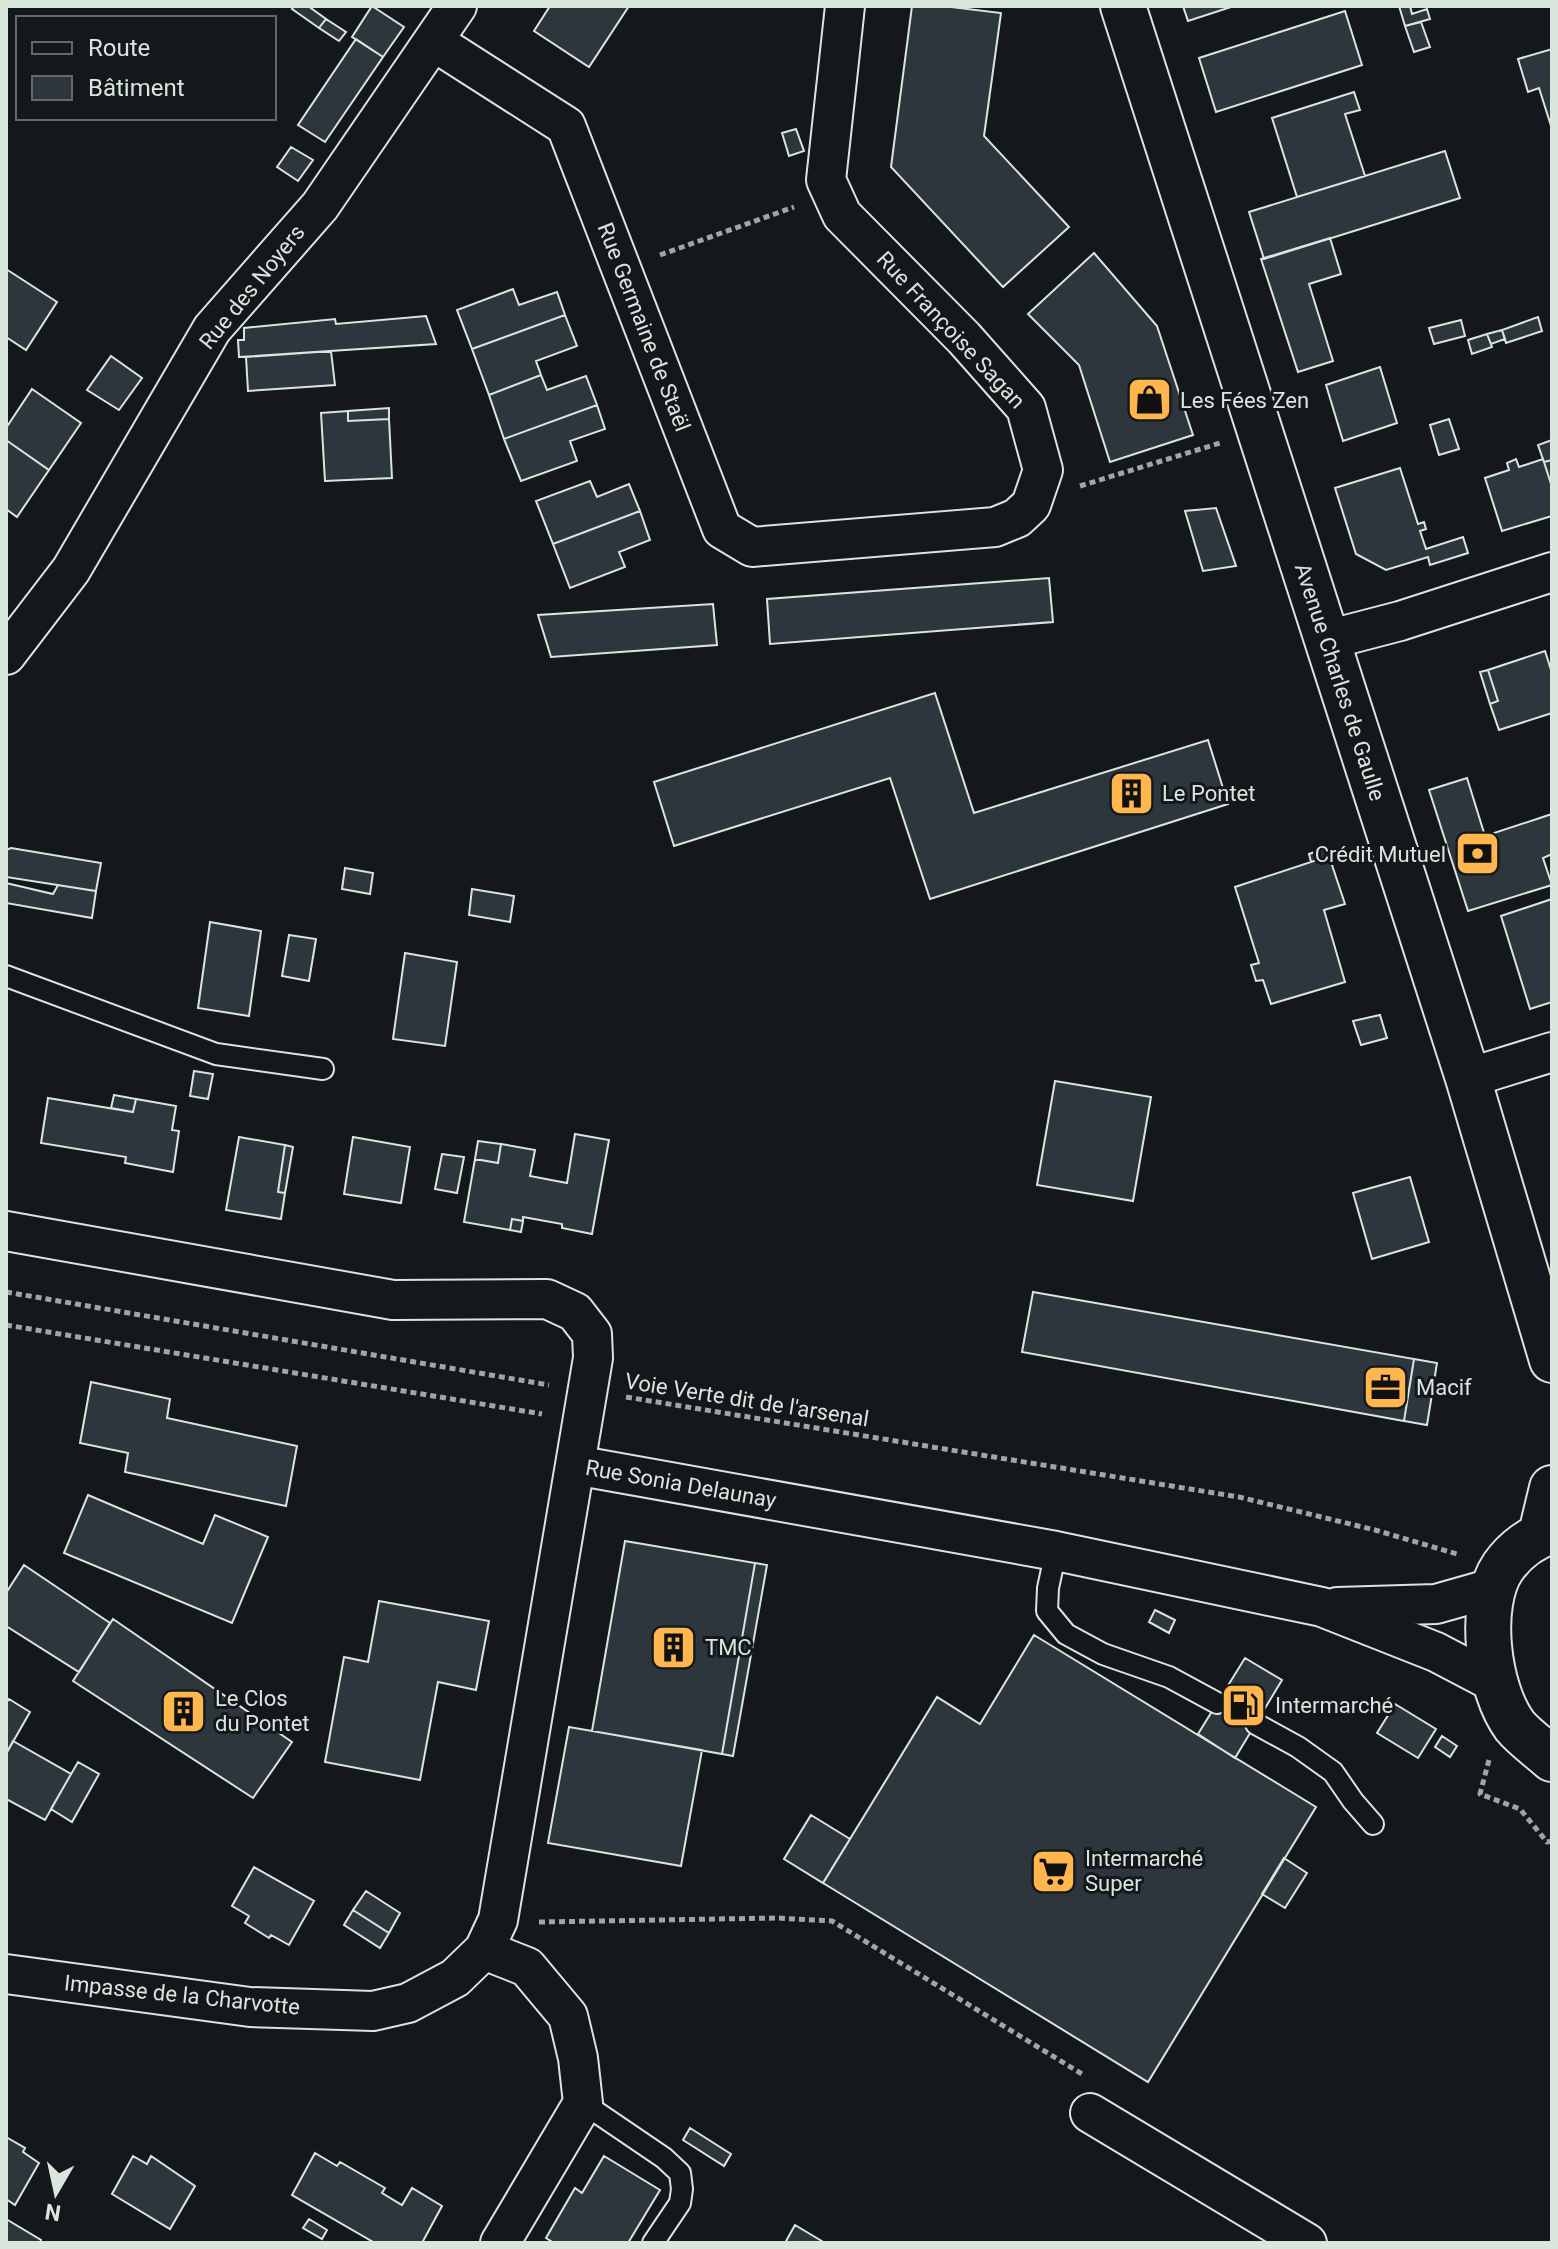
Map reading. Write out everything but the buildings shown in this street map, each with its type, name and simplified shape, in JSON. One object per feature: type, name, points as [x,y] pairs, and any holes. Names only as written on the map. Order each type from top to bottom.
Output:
[{"type":"main road","name":"Avenue Charles de Gaulle","points":[[1123,6],[1468,1078],[1552,1360]]},
{"type":"main road","points":[[1552,1488],[1547,1533],[1519,1549],[1502,1569],[1489,1609],[1488,1652],[1501,1701],[1515,1726],[1552,1759]]},
{"type":"street","name":"Rue des Noyers","points":[[6,655],[71,570],[212,329],[320,206],[457,6]]},
{"type":"street","name":"Rue Françoise Sagan","points":[[845,6],[826,180],[842,215],[964,338],[1026,408],[1043,470]]},
{"type":"street","name":"Rue Germaine de Staël","points":[[433,41],[566,126],[722,529],[752,547],[995,527],[1017,518],[1031,505],[1043,470]]},
{"type":"street","points":[[1327,640],[1400,621],[1552,572]]},
{"type":"street","points":[[1468,1078],[1552,1052]]},
{"type":"street","name":"Rue Sonia Delaunay","points":[[6,1231],[393,1300],[547,1299],[575,1312],[592,1334],[593,1358],[575,1465],[1056,1551],[1322,1607],[1436,1652],[1497,1684]]},
{"type":"street","points":[[500,2243],[583,2103],[578,2058],[568,2016],[527,1967],[491,1935],[575,1465]]},
{"type":"street","name":"Rue Sonia Delaunay","points":[[1322,1607],[1436,1604],[1496,1587]]},
{"type":"street","name":"Impasse de la Charvotte","points":[[6,1974],[250,2007],[373,2011],[408,2003],[455,1978],[491,1935]]},
{"type":"street","points":[[1091,2097],[1307,2243]]},
{"type":"lane","points":[[6,976],[216,1054],[323,1069]]},
{"type":"lane","points":[[1056,1551],[1048,1588],[1047,1611],[1066,1634],[1103,1654],[1169,1677],[1217,1703]]},
{"type":"lane","points":[[1256,1724],[1298,1747],[1333,1772],[1373,1824]]},
{"type":"lane","points":[[583,2103],[664,2158],[680,2173],[680,2203],[653,2243]]},
{"type":"path","points":[[622,269],[832,193]]},
{"type":"path","points":[[1043,470],[1054,479],[1076,487],[1259,430]]},
{"type":"path","name":"Voie Verte dit de l'arsenal","points":[[6,1292],[585,1406],[1239,1497],[1375,1530],[1464,1556]]},
{"type":"path","points":[[6,1325],[585,1406]]},
{"type":"path","points":[[491,1935],[540,1922],[777,1918],[832,1921],[1091,2097]]},
{"type":"place","name":"Les Fées Zen","points":[[1149,400]]},
{"type":"place","name":"Le Pontet","points":[[1131,793]]},
{"type":"place","name":"Crédit Mutuel","points":[[1477,854]]},
{"type":"place","name":"Macif","points":[[1385,1387]]},
{"type":"place","name":"TMC","points":[[674,1647]]},
{"type":"place","name":"Intermarché","points":[[1244,1705]]},
{"type":"place","name":"Le Clos du Pontet","points":[[184,1711]]},
{"type":"place","name":"Intermarché Super","points":[[1054,1871]]}]
